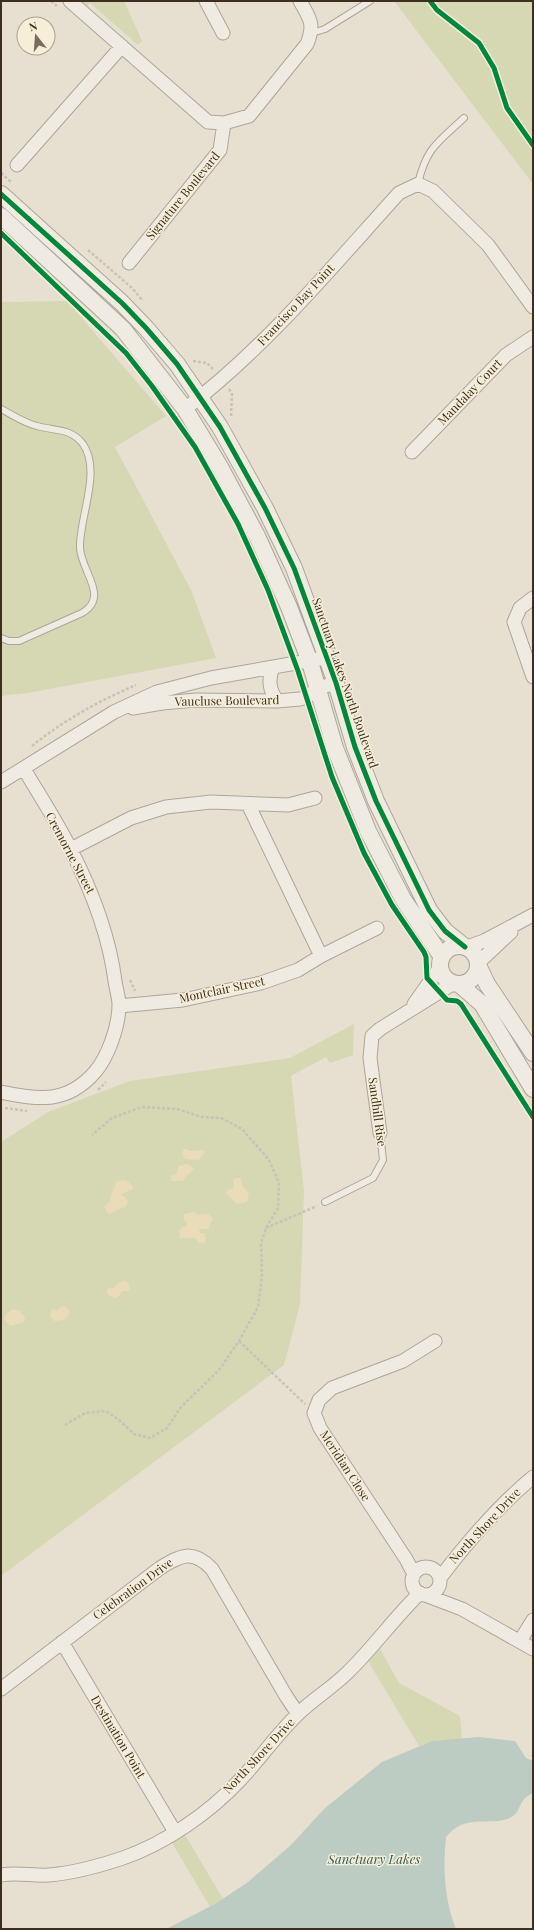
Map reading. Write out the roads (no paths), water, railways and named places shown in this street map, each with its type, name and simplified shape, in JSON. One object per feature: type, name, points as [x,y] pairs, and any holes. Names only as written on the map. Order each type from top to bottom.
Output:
[{"type":"street","points":[[70,1],[208,122],[224,123],[249,116],[307,44],[312,33],[311,21],[300,1]]},
{"type":"street","points":[[206,1],[223,33]]},
{"type":"street","points":[[17,165],[122,46]]},
{"type":"street","name":"Signature Boulevard","points":[[129,263],[220,150],[224,123]]},
{"type":"street","points":[[418,184],[433,191],[488,245],[533,307]]},
{"type":"street","name":"Francisco Bay Point","points":[[185,409],[222,379],[271,333],[399,193],[418,184]]},
{"type":"street","name":"Sanctuary Lakes North Boulevard","points":[[1,194],[127,308],[177,364],[200,397],[243,467],[280,538],[299,582],[327,656],[365,774],[399,848],[433,915],[448,934],[466,947]]},
{"type":"street","points":[[1,216],[122,330],[185,409],[220,467],[258,536],[289,607],[310,662],[335,748],[368,831],[403,899],[441,962],[445,977],[457,983],[482,1004],[533,1090]]},
{"type":"street","name":"Mandalay Court","points":[[412,452],[506,355],[533,337]]},
{"type":"street","points":[[533,598],[520,608],[514,622],[533,677]]},
{"type":"street","name":"Vaucluse Boulevard","points":[[1,782],[114,712],[157,692],[212,678],[310,662],[327,656]]},
{"type":"street","points":[[273,667],[269,678],[271,692],[277,701]]},
{"type":"street","name":"Vaucluse Boulevard","points":[[114,712],[162,703],[196,700],[277,701],[307,697],[318,688],[336,683]]},
{"type":"street","name":"Cremorne Street","points":[[1,1092],[32,1099],[60,1097],[85,1084],[101,1065],[112,1042],[119,1006],[112,961],[94,898],[71,849],[24,769]]},
{"type":"street","points":[[71,849],[131,818],[166,807],[211,802],[288,805],[315,798]]},
{"type":"street","points":[[248,804],[321,956]]},
{"type":"street","points":[[457,983],[470,980],[477,971],[478,964],[521,923],[533,915]]},
{"type":"street","points":[[466,947],[521,923]]},
{"type":"street","name":"Montclair Street","points":[[119,1006],[183,1000],[261,983],[298,970],[321,956],[377,928]]},
{"type":"street","points":[[441,962],[449,949],[460,946],[466,947],[473,951],[487,984],[533,1053]]},
{"type":"street","name":"Sandhill Rise","points":[[409,1010],[441,962]]},
{"type":"street","name":"Sandhill Rise","points":[[380,1133],[370,1058],[372,1036],[409,1010],[457,983]]},
{"type":"street","name":"Meridian Close","points":[[420,1572],[406,1559],[323,1434],[314,1412],[319,1400],[332,1388],[403,1361],[435,1341]]},
{"type":"street","name":"North Shore Drive","points":[[440,1580],[461,1550],[512,1494],[533,1477]]},
{"type":"street","points":[[461,1550],[420,1572],[414,1587],[423,1594],[462,1609],[533,1649]]},
{"type":"street","name":"Celebration Drive","points":[[1,1689],[160,1568],[176,1558],[190,1556],[203,1560],[212,1569],[298,1714]]},
{"type":"street","points":[[420,1572],[436,1571],[440,1580],[462,1609]]},
{"type":"street","name":"North Shore Drive","points":[[1,1875],[48,1875],[99,1866],[149,1846],[175,1832],[211,1806],[240,1780],[298,1714],[346,1675],[370,1650],[399,1613],[420,1572]]},
{"type":"street","points":[[423,1594],[433,1593],[440,1580]]},
{"type":"street","name":"North Shore Drive","points":[[399,1613],[423,1594]]},
{"type":"street","points":[[520,1641],[533,1620]]},
{"type":"street","name":"Destination Point","points":[[62,1642],[175,1832]]},
{"type":"lane","points":[[312,33],[325,29],[370,1]]},
{"type":"lane","points":[[418,184],[422,167],[431,149],[464,118]]},
{"type":"lane","points":[[1,410],[37,426],[71,432],[77,437],[86,450],[91,468],[80,549],[95,596],[91,607],[82,613],[19,640],[9,641],[1,638]]},
{"type":"lane","name":"Sandhill Rise","points":[[325,1202],[373,1178],[383,1160],[380,1133]]},
{"type":"water","name":"Sanctuary Lakes","points":[[479,1737],[515,1741],[526,1758],[533,1761],[533,1793],[522,1802],[516,1813],[508,1819],[464,1824],[455,1828],[446,1837],[445,1883],[449,1906],[456,1929],[166,1929],[215,1904],[248,1882],[291,1845],[325,1808],[382,1762],[432,1741]]}]
